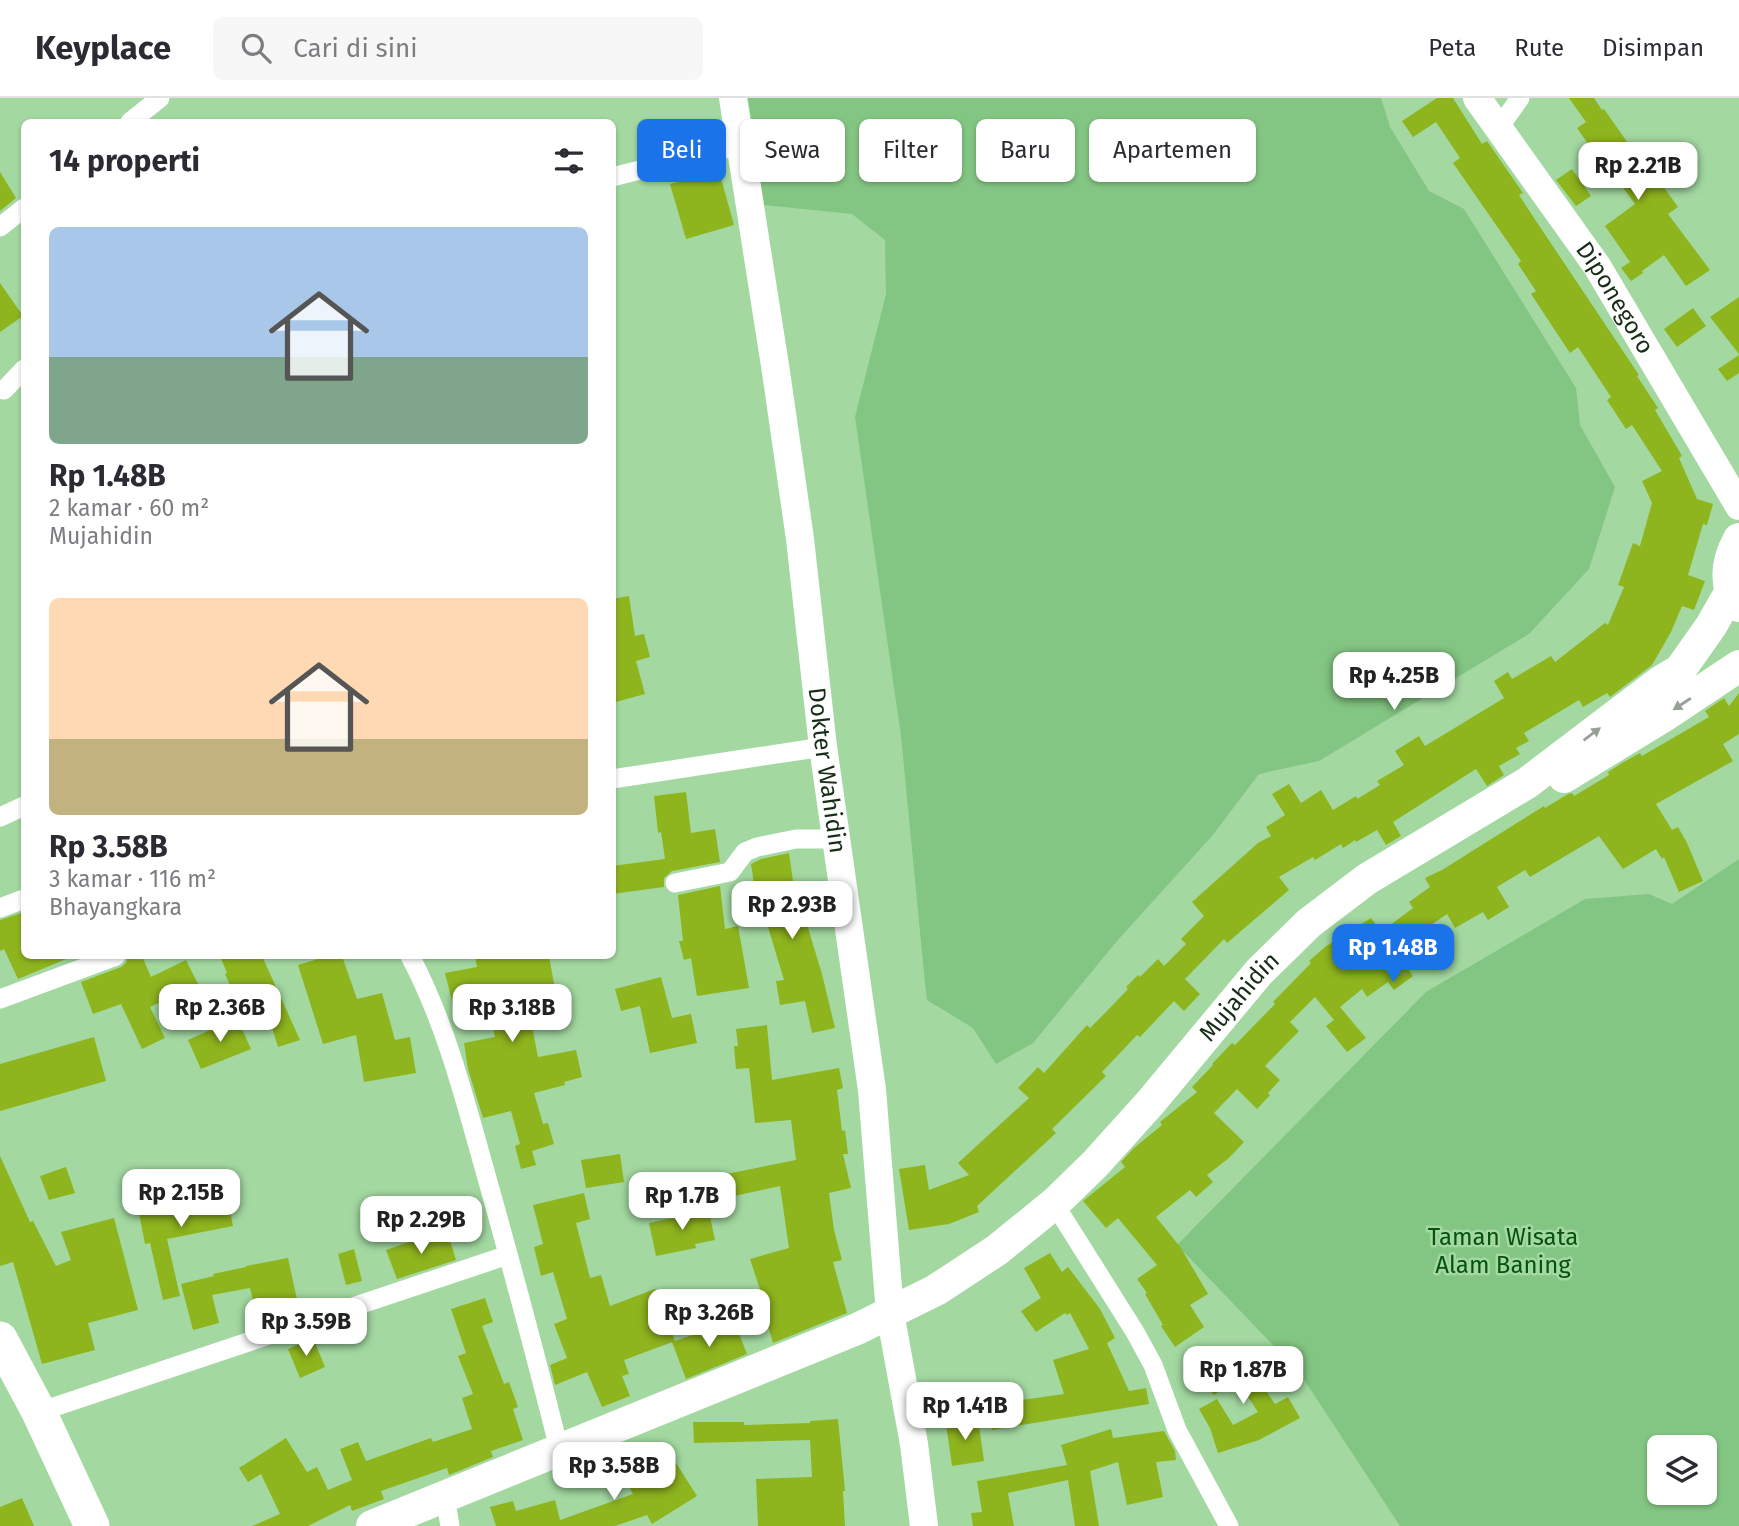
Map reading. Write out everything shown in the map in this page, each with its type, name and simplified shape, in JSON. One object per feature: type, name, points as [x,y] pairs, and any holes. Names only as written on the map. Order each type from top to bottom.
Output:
[{"type":"highway","points":[[0,1339],[39,1412],[92,1526]]},
{"type":"highway","points":[[0,1368],[78,1526]]},
{"type":"main road","points":[[1735,598],[1727,573],[1730,556],[1739,539]]},
{"type":"main road","name":"Mujahidin","points":[[891,1321],[997,1250],[1071,1188],[1150,1103],[1259,972],[1309,923],[1367,879],[1527,783],[1660,682],[1680,670],[1735,598]]},
{"type":"main road","name":"Mujahidin","points":[[891,1321],[950,1301],[978,1284],[1043,1234],[1091,1189],[1168,1106],[1299,955],[1330,927],[1377,892],[1667,714],[1739,666]]},
{"type":"main road","points":[[372,1526],[721,1382],[891,1321]]},
{"type":"main road","points":[[407,1526],[449,1518],[891,1321]]},
{"type":"street","points":[[134,119],[160,98]]},
{"type":"street","name":"Dokter Wahidin","points":[[733,98],[740,139]]},
{"type":"street","name":"Diponegoro","points":[[1476,98],[1597,266],[1739,506]]},
{"type":"street","points":[[1498,130],[1520,98]]},
{"type":"street","points":[[616,176],[740,145]]},
{"type":"street","name":"Dokter Wahidin","points":[[747,182],[798,526],[823,747],[873,1090],[891,1321],[914,1444],[925,1526]]},
{"type":"street","points":[[4,390],[21,372]]},
{"type":"street","points":[[616,778],[823,747]]},
{"type":"street","points":[[0,817],[21,807]]},
{"type":"street","points":[[675,883],[730,872],[746,852],[774,842],[836,839]]},
{"type":"street","points":[[0,908],[21,900]]},
{"type":"street","points":[[0,999],[108,959]]},
{"type":"street","points":[[412,959],[430,995],[452,1055],[559,1449]]},
{"type":"street","points":[[1062,1216],[1153,1365],[1177,1430],[1228,1526]]},
{"type":"street","points":[[39,1412],[508,1255]]},
{"type":"green space","points":[[748,98],[1381,98],[1390,127],[1429,191],[1464,209],[1576,388],[1580,425],[1615,487],[1589,569],[1529,634],[1319,761],[1259,774],[1212,836],[1117,941],[1033,1043],[996,1064],[973,1028],[927,1000],[901,736],[855,417],[886,294],[885,240],[852,214],[764,205],[761,182],[845,182],[845,119],[751,119]]},
{"type":"green space","name":"Taman Wisata Alam Baning","points":[[1739,859],[1739,1526],[1400,1526],[1299,1372],[1177,1245],[1426,992],[1585,899],[1649,894],[1672,904]]},
{"type":"building","points":[[1437,98],[1453,98],[1482,144],[1487,141],[1523,193],[1519,195],[1639,375],[1637,376],[1658,408],[1655,410],[1682,456],[1679,458],[1697,499],[1713,504],[1707,525],[1703,524],[1688,575],[1705,581],[1694,610],[1682,606],[1652,665],[1610,697],[1607,693],[1583,707],[1579,700],[1524,733],[1529,741],[1516,748],[1520,754],[1499,766],[1504,775],[1487,786],[1476,769],[1393,822],[1401,836],[1386,845],[1377,830],[1343,848],[1341,844],[1315,860],[1313,857],[1279,877],[1289,890],[1227,943],[1224,939],[1185,979],[1200,994],[1184,1011],[1174,1001],[1140,1037],[1137,1035],[1102,1072],[1106,1076],[1052,1129],[1056,1133],[977,1206],[979,1212],[949,1224],[909,1230],[899,1169],[925,1165],[929,1190],[969,1175],[958,1163],[1029,1098],[1018,1088],[1038,1067],[1044,1073],[1087,1025],[1090,1028],[1108,1010],[1138,975],[1140,977],[1158,959],[1164,966],[1186,944],[1181,939],[1204,916],[1192,902],[1258,843],[1271,836],[1266,827],[1285,815],[1272,794],[1289,784],[1301,803],[1321,790],[1333,810],[1356,796],[1357,799],[1380,785],[1377,781],[1404,765],[1395,751],[1419,736],[1425,746],[1504,698],[1494,681],[1508,672],[1512,679],[1551,656],[1555,662],[1605,623],[1608,625],[1624,587],[1618,585],[1633,543],[1640,546],[1652,503],[1642,481],[1662,471],[1632,425],[1626,429],[1607,400],[1611,397],[1578,347],[1570,353],[1531,294],[1536,291],[1518,264],[1521,261],[1453,163],[1460,158],[1436,122],[1413,137],[1402,121]]},
{"type":"building","points":[[1569,98],[1594,98],[1602,110],[1604,109],[1642,163],[1645,161],[1678,207],[1668,214],[1710,270],[1686,286],[1664,255],[1631,281],[1621,268],[1630,262],[1605,226],[1635,204],[1616,178],[1613,180],[1577,128],[1586,122]]},
{"type":"building","points":[[1572,169],[1591,196],[1576,206],[1556,180]]},
{"type":"building","points":[[0,172],[16,198],[0,211]]},
{"type":"building","points":[[722,182],[734,225],[686,239],[670,184]]},
{"type":"building","points":[[0,283],[21,313],[21,317],[0,332]]},
{"type":"building","points":[[1739,297],[1739,354],[1710,317]]},
{"type":"building","points":[[1693,308],[1706,326],[1677,347],[1664,329]]},
{"type":"building","points":[[1739,355],[1739,373],[1727,381],[1718,369]]},
{"type":"building","points":[[629,596],[635,636],[644,634],[650,657],[636,661],[645,694],[616,702],[616,598]]},
{"type":"building","points":[[1739,693],[1739,734],[1723,744],[1733,761],[1656,804],[1672,830],[1678,827],[1703,881],[1679,892],[1664,857],[1662,859],[1656,849],[1623,869],[1599,836],[1530,877],[1525,870],[1497,887],[1509,907],[1488,920],[1483,912],[1455,928],[1447,914],[1394,950],[1413,976],[1394,990],[1388,982],[1367,997],[1362,989],[1340,1007],[1366,1038],[1347,1052],[1326,1026],[1334,1020],[1315,997],[1290,1022],[1299,1031],[1265,1066],[1280,1080],[1268,1093],[1270,1095],[1257,1109],[1237,1089],[1214,1113],[1244,1142],[1207,1175],[1213,1182],[1196,1197],[1190,1190],[1156,1217],[1181,1248],[1208,1294],[1190,1305],[1204,1327],[1175,1347],[1137,1279],[1157,1265],[1118,1218],[1106,1228],[1083,1201],[1125,1167],[1121,1162],[1134,1148],[1162,1125],[1160,1122],[1197,1092],[1192,1087],[1212,1064],[1232,1043],[1235,1045],[1275,1004],[1273,1002],[1325,947],[1371,918],[1381,932],[1413,908],[1409,902],[1430,887],[1425,878],[1544,806],[1545,808],[1568,794],[1572,793],[1574,796],[1609,775],[1608,772],[1622,763],[1640,753],[1642,756],[1709,717],[1705,711],[1724,698],[1729,706]]},
{"type":"building","points":[[686,792],[691,833],[715,829],[720,862],[672,871],[664,878],[664,887],[616,893],[616,865],[665,859],[661,832],[658,833],[654,796]]},
{"type":"building","points":[[789,853],[797,909],[802,908],[835,1028],[812,1033],[805,1001],[780,1005],[776,981],[784,980],[759,897],[756,897],[751,864]]},
{"type":"building","points":[[720,886],[725,929],[738,926],[749,988],[697,996],[691,958],[684,960],[679,941],[683,941],[678,895]]},
{"type":"building","points":[[21,913],[21,959],[66,959],[18,979],[4,949],[0,951],[0,920]]},
{"type":"building","points":[[127,959],[143,959],[151,977],[186,960],[198,984],[150,1007],[165,1038],[142,1049],[121,1004],[93,1014],[81,982],[126,963]]},
{"type":"building","points":[[221,959],[263,959],[300,1040],[278,1047],[262,994],[239,1005],[225,974],[227,973]]},
{"type":"building","points":[[318,959],[343,959],[357,999],[382,993],[395,1040],[410,1037],[416,1073],[364,1082],[356,1035],[323,1044],[298,965]]},
{"type":"building","points":[[476,959],[550,959],[556,995],[527,1001],[538,1057],[576,1050],[582,1077],[564,1082],[565,1085],[534,1093],[543,1124],[548,1123],[554,1144],[532,1151],[536,1165],[521,1169],[515,1146],[520,1144],[511,1111],[483,1118],[468,1069],[464,1043],[495,1037],[489,1006],[455,1013],[445,973],[477,967]]},
{"type":"building","points":[[661,977],[672,1018],[691,1014],[697,1043],[650,1053],[640,1006],[621,1011],[615,989]]},
{"type":"building","points":[[237,1018],[251,1049],[201,1069],[188,1040]]},
{"type":"building","points":[[767,1025],[772,1080],[839,1068],[843,1088],[837,1090],[848,1154],[843,1154],[851,1188],[829,1193],[834,1230],[842,1260],[833,1262],[847,1313],[773,1343],[764,1312],[767,1311],[750,1259],[789,1248],[780,1186],[716,1200],[711,1177],[796,1160],[791,1120],[755,1123],[749,1068],[736,1069],[736,1029]]},
{"type":"building","points":[[94,1037],[106,1081],[0,1111],[0,1064]]},
{"type":"building","points":[[620,1154],[624,1182],[586,1188],[581,1160]]},
{"type":"building","points":[[0,1156],[30,1222],[33,1221],[56,1266],[71,1260],[61,1232],[114,1218],[138,1310],[88,1323],[95,1350],[42,1364],[13,1262],[0,1266]]},
{"type":"building","points":[[66,1167],[75,1193],[49,1200],[40,1176]]},
{"type":"building","points":[[226,1190],[233,1226],[167,1239],[180,1296],[163,1300],[150,1243],[145,1244],[138,1208]]},
{"type":"building","points":[[584,1193],[590,1219],[576,1223],[590,1278],[601,1275],[610,1306],[655,1289],[675,1341],[624,1360],[629,1374],[622,1376],[630,1396],[602,1407],[587,1372],[555,1385],[550,1365],[567,1358],[554,1324],[567,1319],[553,1272],[541,1276],[534,1247],[543,1244],[533,1205]]},
{"type":"building","points":[[707,1203],[715,1240],[695,1244],[696,1248],[656,1256],[649,1223],[696,1213],[694,1206]]},
{"type":"building","points":[[448,1234],[456,1260],[397,1279],[386,1250],[415,1240],[417,1243]]},
{"type":"building","points":[[354,1249],[362,1281],[346,1285],[338,1254]]},
{"type":"building","points":[[1050,1253],[1062,1272],[1068,1267],[1100,1309],[1115,1338],[1107,1343],[1129,1391],[1146,1388],[1149,1404],[992,1430],[988,1402],[1064,1394],[1053,1360],[1089,1349],[1070,1313],[1065,1313],[1036,1332],[1021,1311],[1041,1298],[1024,1268]]},
{"type":"building","points":[[288,1258],[298,1304],[256,1313],[250,1288],[212,1295],[219,1323],[193,1330],[181,1284],[214,1276],[213,1274]]},
{"type":"building","points":[[485,1298],[493,1322],[482,1326],[504,1384],[509,1382],[518,1407],[513,1409],[523,1440],[491,1451],[493,1457],[449,1475],[447,1468],[381,1491],[384,1499],[352,1511],[350,1505],[308,1526],[252,1526],[280,1514],[261,1474],[248,1482],[239,1468],[286,1438],[307,1472],[317,1467],[328,1490],[352,1480],[340,1449],[358,1442],[366,1461],[431,1438],[433,1442],[472,1429],[462,1398],[473,1394],[458,1356],[466,1353],[451,1309]]},
{"type":"building","points":[[734,1321],[747,1354],[686,1379],[672,1342]]},
{"type":"building","points":[[313,1338],[325,1367],[300,1378],[288,1349]]},
{"type":"building","points":[[1233,1350],[1253,1378],[1256,1376],[1275,1404],[1288,1397],[1300,1418],[1259,1440],[1218,1453],[1210,1428],[1199,1409],[1217,1399],[1233,1425],[1258,1412],[1236,1379],[1214,1395],[1198,1376]]},
{"type":"building","points":[[838,1419],[845,1491],[845,1526],[758,1526],[756,1479],[812,1477],[810,1440],[694,1443],[693,1422],[744,1422],[744,1425],[810,1423]]},
{"type":"building","points":[[978,1419],[984,1461],[952,1466],[946,1424]]},
{"type":"building","points":[[1111,1429],[1113,1438],[1164,1431],[1175,1451],[1176,1460],[1156,1462],[1163,1497],[1127,1505],[1118,1462],[1090,1471],[1099,1526],[1075,1526],[1068,1480],[1008,1493],[1014,1526],[973,1526],[971,1513],[982,1512],[977,1481],[1067,1465],[1061,1445]]},
{"type":"building","points":[[669,1452],[697,1496],[652,1524],[647,1515],[615,1526],[496,1526],[490,1507],[513,1501],[516,1511],[555,1500],[560,1520],[633,1494],[625,1479]]},
{"type":"building","points":[[22,1498],[34,1526],[0,1526],[0,1507]]}]
